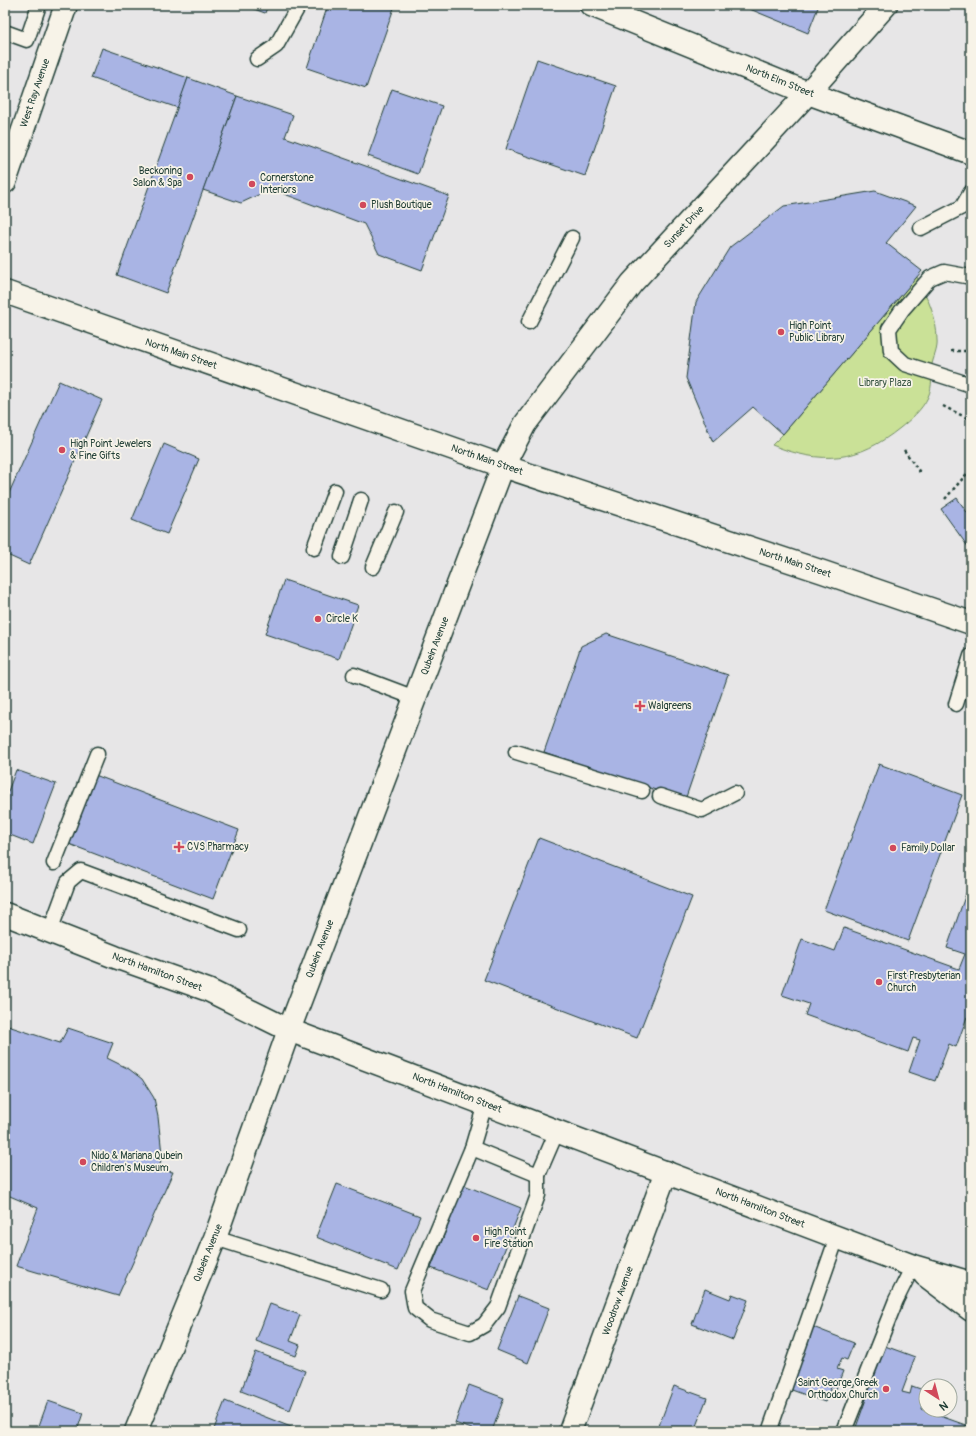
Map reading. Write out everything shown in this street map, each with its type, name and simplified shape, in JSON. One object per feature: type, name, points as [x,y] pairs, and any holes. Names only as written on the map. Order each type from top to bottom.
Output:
[{"type":"street","name":"West Ray Avenue","points":[[5,182],[66,5]]},
{"type":"street","name":"North Elm Street","points":[[591,5],[808,93],[971,153]]},
{"type":"street","name":"Sunset Drive","points":[[503,466],[525,424],[632,283],[808,93],[880,7]]},
{"type":"street","name":"North Main Street","points":[[5,292],[503,466],[823,572],[971,623]]},
{"type":"street","name":"Qubein Avenue","points":[[136,1431],[215,1238],[289,1030],[503,466]]},
{"type":"street","name":"North Hamilton Street","points":[[5,914],[115,957],[208,990],[289,1030],[913,1266],[971,1284]]},
{"type":"street","name":"Woodrow Avenue","points":[[570,1431],[666,1172]]},
{"type":"street","name":"North Hamilton Street","points":[[913,1266],[971,1310]]},
{"type":"lane","points":[[5,32],[27,40],[39,5]]},
{"type":"lane","points":[[257,59],[276,46],[299,5]]},
{"type":"lane","points":[[921,228],[962,207],[971,192]]},
{"type":"lane","points":[[529,322],[572,238]]},
{"type":"lane","points":[[968,384],[905,364],[891,352],[889,329],[902,310],[930,278],[944,272],[971,277]]},
{"type":"lane","points":[[314,548],[335,491]]},
{"type":"lane","points":[[342,556],[362,500]]},
{"type":"lane","points":[[373,567],[396,512]]},
{"type":"lane","points":[[956,704],[971,656]]},
{"type":"lane","points":[[354,674],[415,698]]},
{"type":"lane","points":[[516,752],[642,791]]},
{"type":"lane","points":[[54,863],[97,754]]},
{"type":"lane","points":[[660,796],[702,810],[735,793]]},
{"type":"lane","points":[[50,931],[68,882],[81,871],[239,930]]},
{"type":"lane","points":[[485,1104],[472,1148],[412,1291],[415,1308],[430,1320],[470,1333],[484,1325],[498,1307],[538,1195],[538,1175],[557,1131]]},
{"type":"lane","points":[[472,1148],[538,1175]]},
{"type":"lane","points":[[770,1431],[836,1237]]},
{"type":"lane","points":[[215,1238],[381,1290]]},
{"type":"lane","points":[[844,1431],[896,1300],[913,1266]]},
{"type":"path","points":[[951,352],[971,351]]},
{"type":"path","points":[[943,406],[968,419]]},
{"type":"path","points":[[904,450],[920,474]]},
{"type":"path","points":[[946,499],[971,469]]},
{"type":"green space","name":"Library Plaza","points":[[917,277],[928,300],[937,332],[937,343],[932,364],[930,393],[919,410],[904,425],[884,439],[869,448],[854,454],[839,457],[807,456],[772,445],[783,434]]},
{"type":"building","points":[[243,5],[268,5],[265,13]]},
{"type":"building","points":[[328,5],[395,5],[366,88],[307,68]]},
{"type":"building","points":[[740,5],[819,5],[808,33]]},
{"type":"building","points":[[102,48],[188,78],[178,108],[91,78]]},
{"type":"building","points":[[537,59],[616,86],[585,176],[506,149]]},
{"type":"building","points":[[188,78],[237,96],[166,293],[117,275]]},
{"type":"building","points":[[392,89],[442,106],[418,174],[368,156]]},
{"type":"building","points":[[237,96],[293,115],[285,137],[449,196],[422,270],[379,254],[364,224],[271,189],[241,203],[203,190]]},
{"type":"building","name":"High Point Public Library","points":[[875,191],[916,206],[886,243],[922,271],[783,434],[753,407],[713,442],[686,378],[696,302],[730,247],[784,206]]},
{"type":"building","points":[[59,381],[102,400],[29,565],[5,554],[5,502]]},
{"type":"building","points":[[164,444],[199,459],[167,534],[132,520]]},
{"type":"building","points":[[957,498],[971,518],[971,551],[941,509]]},
{"type":"building","points":[[284,580],[358,605],[339,659],[265,634]]},
{"type":"building","points":[[606,634],[728,675],[685,800],[544,752],[581,646]]},
{"type":"building","points":[[879,764],[962,795],[908,941],[824,910]]},
{"type":"building","points":[[16,770],[56,784],[33,844],[5,833],[5,799]]},
{"type":"building","points":[[95,775],[239,830],[213,899],[69,844]]},
{"type":"building","points":[[539,838],[692,897],[637,1038],[484,980]]},
{"type":"building","name":"First Presbyterian Church","points":[[969,885],[971,886],[971,1019],[967,1017],[956,1047],[949,1044],[935,1081],[909,1072],[920,1040],[913,1038],[908,1052],[805,1015],[809,1004],[782,995],[802,939],[835,951],[844,928],[959,969],[965,954],[947,948]]},
{"type":"building","name":"Nido & Mariana Qubein Children's Museum","points":[[5,1025],[60,1043],[68,1028],[113,1043],[107,1058],[129,1069],[142,1079],[154,1098],[158,1117],[162,1154],[159,1170],[173,1172],[118,1296],[16,1266],[38,1208],[5,1194]]},
{"type":"building","points":[[337,1184],[420,1216],[398,1270],[316,1237]]},
{"type":"building","name":"High Point Fire Station","points":[[464,1185],[521,1208],[489,1290],[431,1268]]},
{"type":"building","points":[[705,1289],[730,1299],[732,1294],[748,1300],[733,1340],[692,1324]]},
{"type":"building","points":[[518,1296],[549,1308],[528,1363],[497,1350]]},
{"type":"building","points":[[270,1304],[300,1315],[290,1341],[300,1345],[296,1356],[256,1341]]},
{"type":"building","points":[[813,1327],[854,1343],[847,1360],[842,1358],[837,1369],[843,1371],[836,1389],[831,1387],[825,1402],[789,1389]]},
{"type":"building","name":"Saint George Greek Orthodox Church","points":[[885,1346],[915,1357],[902,1392],[910,1394],[912,1386],[918,1388],[918,1418],[946,1418],[971,1427],[971,1431],[855,1430]]},
{"type":"building","points":[[256,1352],[305,1371],[290,1410],[241,1391]]},
{"type":"building","points":[[469,1385],[504,1398],[492,1431],[477,1431],[455,1423]]},
{"type":"building","points":[[674,1386],[707,1398],[694,1431],[657,1431]]},
{"type":"building","points":[[48,1401],[83,1413],[77,1431],[37,1431]]},
{"type":"building","points":[[225,1401],[301,1431],[219,1431],[214,1429]]},
{"type":"place","name":"Beckoning Salon & Spa","points":[[190,177]]},
{"type":"place","name":"Cornerstone Interiors","points":[[252,184]]},
{"type":"place","name":"Plush Boutique","points":[[363,205]]},
{"type":"place","name":"High Point Public Library","points":[[781,332]]},
{"type":"place","name":"High Point Jewelers & Fine Gifts","points":[[62,450]]},
{"type":"place","name":"Circle K","points":[[318,619]]},
{"type":"place","name":"Walgreens","points":[[640,706]]},
{"type":"place","name":"CVS Pharmacy","points":[[179,847]]},
{"type":"place","name":"Family Dollar","points":[[893,848]]},
{"type":"place","name":"First Presbyterian Church","points":[[879,982]]},
{"type":"place","name":"Nido & Mariana Qubein Children's Museum","points":[[83,1162]]},
{"type":"place","name":"High Point Fire Station","points":[[476,1238]]},
{"type":"place","name":"Saint George Greek Orthodox Church","points":[[886,1389]]}]
